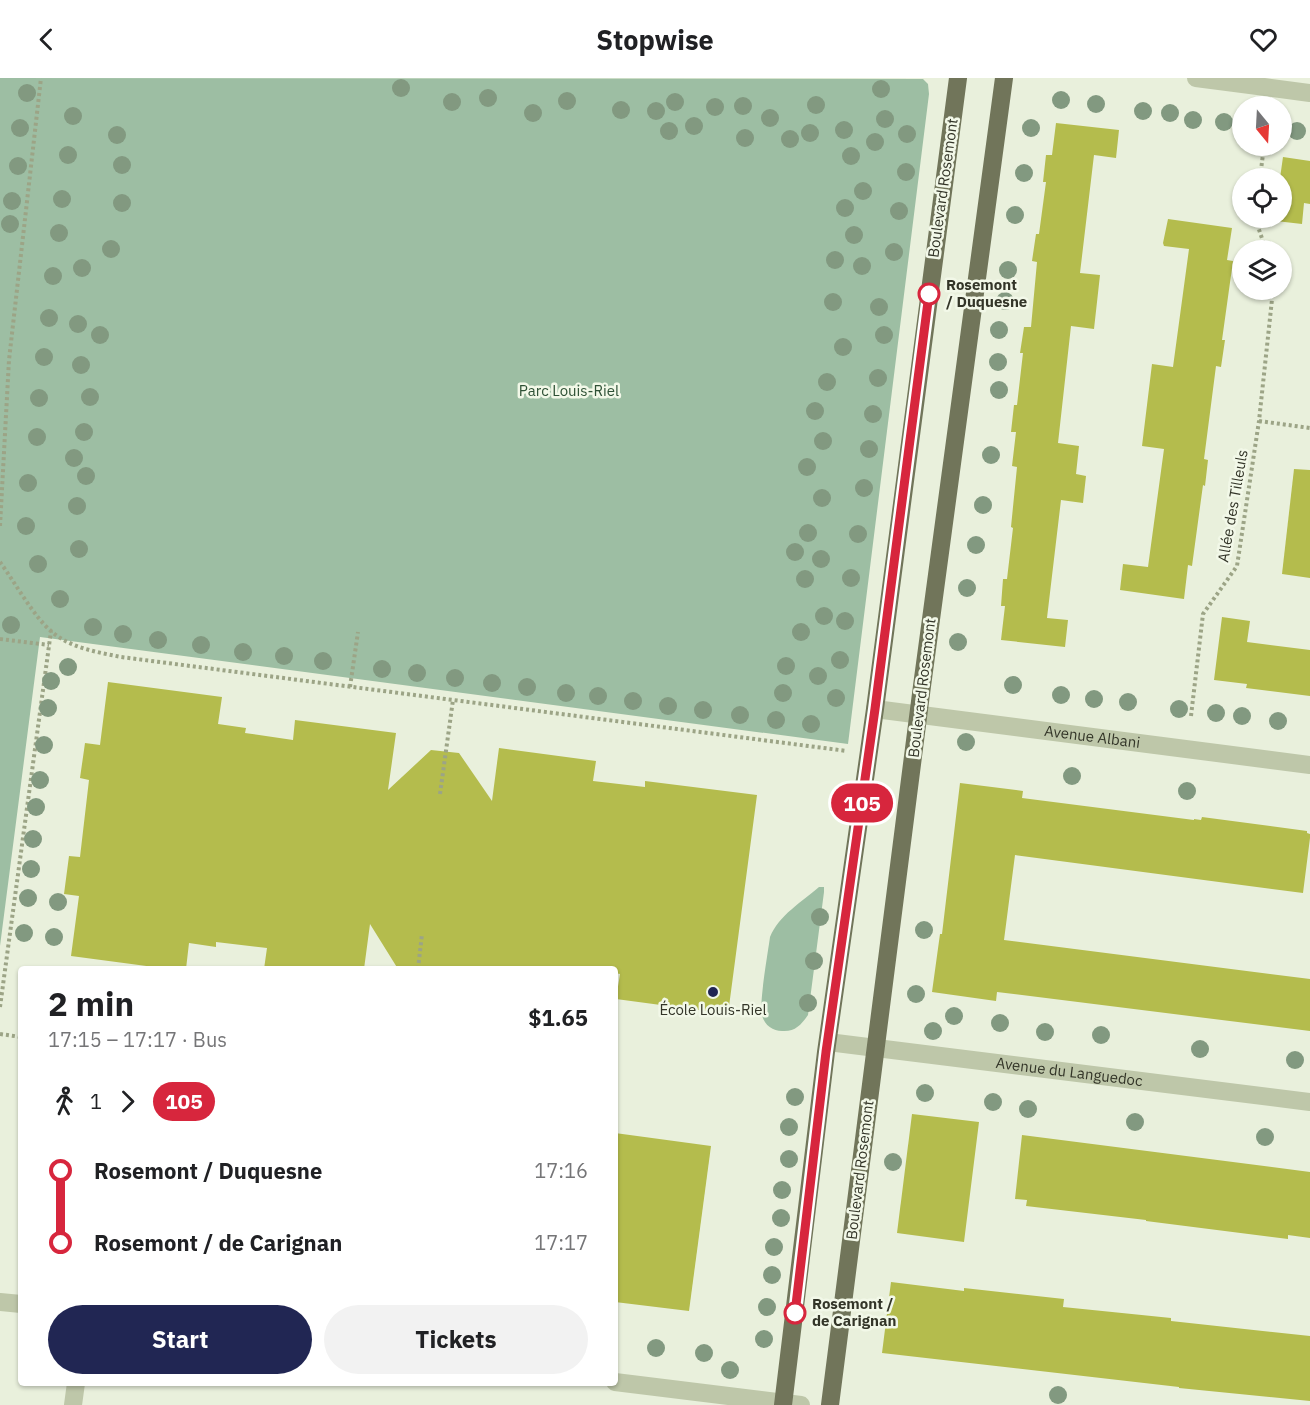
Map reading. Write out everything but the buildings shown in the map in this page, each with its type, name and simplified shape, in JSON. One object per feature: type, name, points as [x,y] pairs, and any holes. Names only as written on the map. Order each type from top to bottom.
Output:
[{"type":"main road","name":"Boulevard Rosemont","points":[[789,1404],[828,1042],[875,709],[958,78]]},
{"type":"main road","name":"Boulevard Rosemont","points":[[830,1405],[1004,78]]},
{"type":"street","points":[[1196,78],[1310,93]]},
{"type":"street","name":"Avenue Albani","points":[[875,709],[1310,765]]},
{"type":"street","name":"Avenue du Languedoc","points":[[828,1042],[1310,1102]]},
{"type":"street","points":[[0,1302],[18,1304]]},
{"type":"street","points":[[618,1382],[789,1404]]},
{"type":"street","points":[[73,1405],[76,1386]]},
{"type":"path","points":[[0,526],[9,360],[41,78]]},
{"type":"path","name":"Allée des Tilleuls","points":[[1191,716],[1203,614],[1237,566],[1260,421],[1272,300]]},
{"type":"path","points":[[1260,421],[1310,428]]},
{"type":"path","points":[[0,562],[51,631],[80,647],[121,657],[847,751]]},
{"type":"path","points":[[0,1007],[51,631]]},
{"type":"path","points":[[350,687],[357,632]]},
{"type":"path","points":[[0,639],[49,645]]},
{"type":"path","points":[[440,794],[453,700]]},
{"type":"path","points":[[418,966],[422,934]]},
{"type":"path","points":[[0,1035],[18,1037]]},
{"type":"green space","name":"Parc Louis-Riel","points":[[0,78],[923,79],[928,84],[929,94],[848,744],[40,637],[0,946]]},
{"type":"green space","points":[[819,887],[824,887],[824,892],[808,1015],[794,1029],[775,1030],[765,1022],[761,1009],[770,937],[785,915]]},
{"type":"bus line","name":"105","points":[[795,1313],[826,1052],[875,709],[929,294]]},
{"type":"place","name":"Rosemont / Duquesne","points":[[929,294]]},
{"type":"place","name":"École Louis-Riel","points":[[713,992]]},
{"type":"place","name":"Rosemont / de Carignan","points":[[795,1313]]}]
